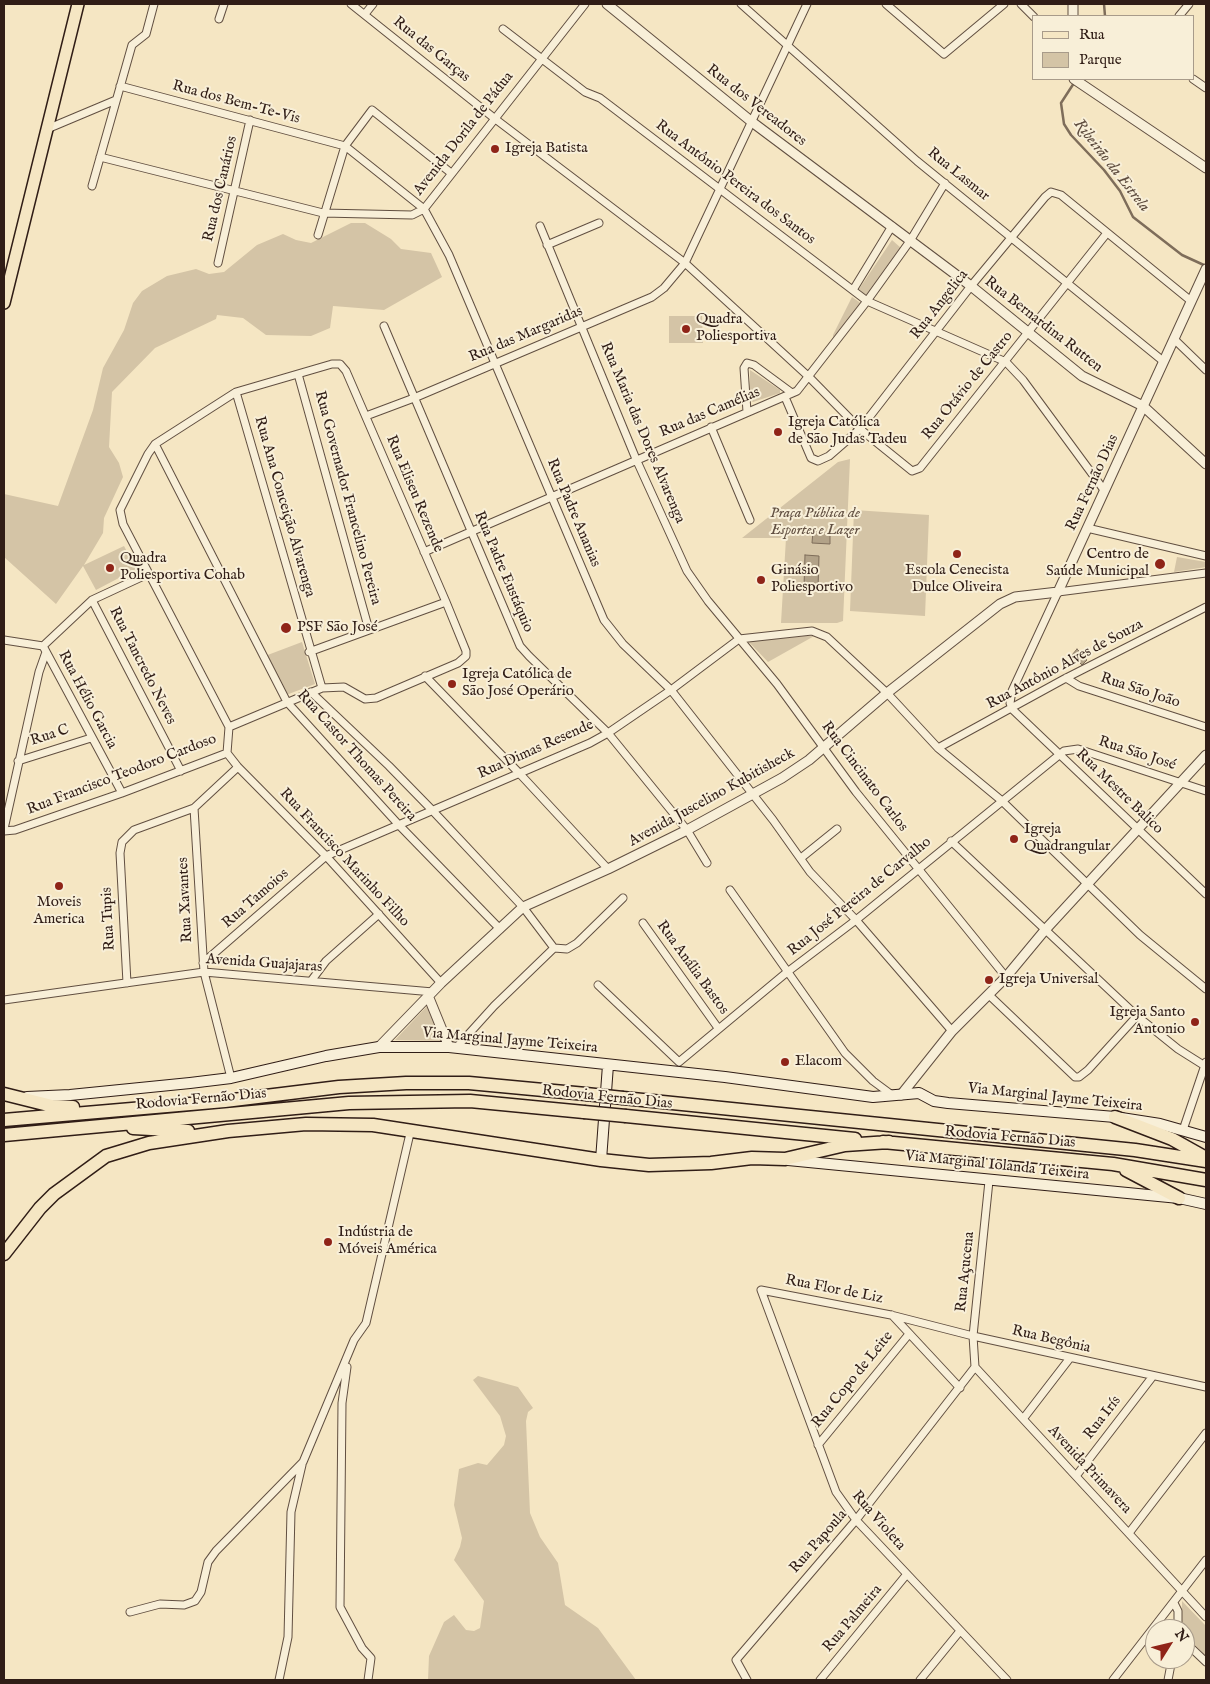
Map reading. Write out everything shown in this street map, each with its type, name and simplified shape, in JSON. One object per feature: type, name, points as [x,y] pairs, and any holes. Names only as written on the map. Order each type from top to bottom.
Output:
[{"type":"highway","name":"Rodovia Fernão Dias","points":[[4,1120],[225,1100],[339,1087],[406,1083],[469,1083],[1107,1147],[1206,1161]]},
{"type":"highway","points":[[10,1096],[52,1106],[113,1110]]},
{"type":"highway","name":"Rodovia Fernão Dias","points":[[4,1135],[350,1103],[440,1100],[584,1112],[1112,1164],[1206,1180]]},
{"type":"highway","points":[[1115,1117],[1172,1139],[1206,1158]]},
{"type":"highway","points":[[109,1124],[164,1131],[228,1131],[332,1124],[411,1129],[601,1160],[649,1165],[711,1163],[752,1158],[785,1159],[845,1145],[889,1142]]},
{"type":"highway","points":[[4,1254],[30,1220],[54,1194],[106,1156],[148,1143],[228,1131]]},
{"type":"highway","points":[[1112,1164],[1142,1177],[1179,1198]]},
{"type":"main road","points":[[4,303],[78,4]]},
{"type":"main road","name":"Via Marginal Jayme Teixeira","points":[[10,1096],[70,1095],[231,1078],[326,1056],[379,1047],[453,1048],[893,1096],[919,1094],[934,1101],[948,1103],[1115,1117],[1183,1130],[1206,1137]]},
{"type":"main road","points":[[601,1160],[608,1065]]},
{"type":"main road","name":"Via Marginal Iolanda Teixeira","points":[[785,1159],[989,1181],[1179,1198],[1206,1204]]},
{"type":"street","points":[[92,186],[132,45],[146,34],[154,4]]},
{"type":"street","points":[[219,19],[224,4]]},
{"type":"street","points":[[365,14],[373,4]]},
{"type":"street","name":"Avenida Dorila de Pádua","points":[[100,157],[323,213],[412,216],[424,209],[585,4]]},
{"type":"street","name":"Rua dos Vereadores","points":[[607,4],[752,122],[892,226],[910,242]]},
{"type":"street","name":"Rua Lasmar","points":[[741,4],[945,183],[1163,361]]},
{"type":"street","name":"Rua das Margaridas","points":[[366,416],[414,398],[652,297],[673,279],[685,263],[807,4]]},
{"type":"street","points":[[886,4],[944,54],[1004,4]]},
{"type":"street","points":[[1021,4],[1032,15]]},
{"type":"street","points":[[1180,15],[1189,4]]},
{"type":"street","name":"Rua das Garças","points":[[355,5],[494,118],[685,263],[810,377],[860,429],[912,471],[918,470],[924,462]]},
{"type":"street","name":"Rua Antônio Pereira dos Santos","points":[[503,29],[585,92],[600,98],[867,301],[1006,362]]},
{"type":"street","points":[[1076,80],[1206,168]]},
{"type":"street","points":[[1194,80],[1206,88]]},
{"type":"street","name":"Rua dos Bem-Te-Vis","points":[[120,86],[345,146]]},
{"type":"street","points":[[47,129],[116,100]]},
{"type":"street","points":[[318,235],[323,213],[345,146],[372,110],[452,173]]},
{"type":"street","name":"Rua dos Canários","points":[[218,263],[236,192],[250,120]]},
{"type":"street","points":[[345,146],[424,209]]},
{"type":"street","name":"Rua das Camélias","points":[[424,552],[636,459],[789,395],[810,377],[867,301],[910,242],[945,183]]},
{"type":"street","name":"Rua Angelica","points":[[789,395],[808,453],[814,460],[825,458],[860,429],[971,286],[1043,199],[1051,192],[1056,192],[1107,233]]},
{"type":"street","name":"Rua Padre Ananias","points":[[424,209],[449,255],[604,620],[623,644],[671,690],[752,793],[810,872],[856,920],[952,1031]]},
{"type":"street","points":[[547,245],[599,223]]},
{"type":"street","name":"Rua Maria das Dores Alvarenga","points":[[540,226],[636,459],[687,571],[708,601],[739,639]]},
{"type":"street","points":[[853,290],[892,226]]},
{"type":"street","points":[[1107,233],[1191,300]]},
{"type":"street","name":"Rua Otávio de Castro","points":[[924,462],[1069,284],[1107,233]]},
{"type":"street","name":"Rua Bernardina Rutten","points":[[910,242],[971,286],[1082,376],[1143,406],[1206,464]]},
{"type":"street","name":"Rua Fernão Dias","points":[[1012,709],[1010,703],[1012,691],[1206,269]]},
{"type":"street","name":"Rua Padre Eustáquio","points":[[384,326],[520,646],[608,733],[688,830],[707,863]]},
{"type":"street","points":[[1174,339],[1206,370]]},
{"type":"street","points":[[1006,362],[1023,380],[1104,490]]},
{"type":"street","points":[[747,412],[744,368],[747,363],[754,365],[789,395]]},
{"type":"street","name":"Rua Eliseu Rezende","points":[[298,374],[332,364],[340,364],[344,368],[464,644]]},
{"type":"street","points":[[229,727],[123,524],[120,515],[122,504],[148,454],[156,444],[236,392],[298,374]]},
{"type":"street","name":"Rua Governador Francelino Pereira","points":[[298,374],[369,630]]},
{"type":"street","name":"Rua Ana Conceição Alvarenga","points":[[236,392],[322,688]]},
{"type":"street","points":[[712,428],[750,520]]},
{"type":"street","name":"Rua Castor Thomas Pereira","points":[[156,444],[287,702],[398,824],[500,929]]},
{"type":"street","points":[[1087,528],[1206,556]]},
{"type":"street","points":[[1058,592],[1206,573]]},
{"type":"street","points":[[4,830],[44,649],[92,600],[148,574]]},
{"type":"street","name":"Avenida Juscelino Kubitisheck","points":[[379,1047],[441,983],[522,908],[688,830],[782,778],[825,747],[887,693],[1007,600],[1058,592]]},
{"type":"street","name":"Rua Tancredo Neves","points":[[92,600],[180,771]]},
{"type":"street","points":[[310,652],[446,602]]},
{"type":"street","name":"Rua Antônio Alves de Souza","points":[[938,748],[1066,678],[1206,607]]},
{"type":"street","points":[[739,639],[776,633],[816,631],[827,637],[887,693],[938,748],[1002,801],[1140,935],[1206,989]]},
{"type":"street","name":"Rua Dimas Resende","points":[[326,856],[520,774],[608,733],[671,690],[739,639]]},
{"type":"street","name":"Rua Cincinato Carlos","points":[[739,639],[777,684],[825,747],[856,792],[1006,977]]},
{"type":"street","points":[[4,640],[44,649]]},
{"type":"street","name":"Rua Francisco Teodoro Cardoso","points":[[4,830],[15,830],[122,793],[227,753],[229,727],[310,692],[322,688],[344,686],[359,696],[371,699],[462,661],[467,653],[464,644]]},
{"type":"street","name":"Rua Hélio Garcia","points":[[44,649],[122,793]]},
{"type":"street","points":[[425,676],[520,774],[608,869]]},
{"type":"street","name":"Rua São João","points":[[1066,678],[1079,686],[1206,727]]},
{"type":"street","points":[[310,692],[389,766],[432,810],[522,908],[554,948],[567,949],[577,943],[623,898]]},
{"type":"street","name":"Rua Mestre Balico","points":[[1012,709],[1206,894]]},
{"type":"street","name":"Rua C","points":[[18,761],[91,738]]},
{"type":"street","name":"Rua São José","points":[[1060,754],[1064,751],[1078,749],[1206,791]]},
{"type":"street","name":"Rua Francisco Marinho Filho","points":[[227,753],[238,767],[326,856],[441,983]]},
{"type":"street","name":"Rua José Pereira de Carvalho","points":[[598,985],[679,1062],[786,973],[856,920],[1060,754]]},
{"type":"street","points":[[730,890],[786,973],[845,1053],[873,1081],[893,1096],[952,1031],[1006,977],[1045,930],[1206,755]]},
{"type":"street","points":[[194,808],[238,767]]},
{"type":"street","name":"Rua Tupis","points":[[126,984],[120,853],[122,842],[130,833],[194,808]]},
{"type":"street","name":"Rua Xavantes","points":[[194,808],[204,972],[231,1078]]},
{"type":"street","points":[[801,858],[836,829]]},
{"type":"street","points":[[951,841],[1137,1016],[1178,1050],[1206,1064],[1183,1130]]},
{"type":"street","name":"Rua Tamoios","points":[[203,963],[326,856]]},
{"type":"street","points":[[311,980],[326,961],[379,914]]},
{"type":"street","name":"Rua Anália Bastos","points":[[643,923],[718,1028]]},
{"type":"street","points":[[431,995],[453,1048],[554,948]]},
{"type":"street","name":"Avenida Guajajaras","points":[[4,1000],[204,972],[311,980],[431,995]]},
{"type":"street","points":[[989,995],[1075,1077],[1079,1077],[1088,1070],[1137,1016]]},
{"type":"street","points":[[279,1680],[288,1637],[291,1512],[303,1462],[348,1359],[354,1340],[366,1323],[411,1129]]},
{"type":"street","name":"Rua Açucena","points":[[975,1366],[973,1336],[989,1181]]},
{"type":"street","name":"Rua Flor de Liz","points":[[760,1290],[891,1314],[960,1388]]},
{"type":"street","name":"Rua Violeta","points":[[760,1290],[836,1492],[856,1520],[1007,1680]]},
{"type":"street","name":"Rua Begônia","points":[[891,1314],[973,1336],[1206,1387]]},
{"type":"street","name":"Rua Copo de Leite","points":[[818,1445],[909,1334]]},
{"type":"street","points":[[1023,1419],[1070,1358]]},
{"type":"street","points":[[348,1359],[342,1402],[340,1607],[348,1626],[371,1658],[368,1680]]},
{"type":"street","name":"Rua Papoula","points":[[747,1680],[736,1660],[856,1520],[960,1388],[975,1366]]},
{"type":"street","name":"Avenida Primavera","points":[[975,1366],[1206,1617]]},
{"type":"street","name":"Rua Irís","points":[[1076,1476],[1152,1376]]},
{"type":"street","points":[[1129,1533],[1206,1433]]},
{"type":"street","points":[[130,1612],[160,1604],[184,1605],[194,1601],[201,1592],[208,1562],[216,1550],[303,1462]]},
{"type":"street","points":[[1113,1680],[1206,1560]]},
{"type":"street","name":"Rua Palmeira","points":[[820,1680],[907,1574]]},
{"type":"street","points":[[1174,1603],[1178,1611],[1178,1619]]},
{"type":"street","points":[[920,1680],[960,1631]]},
{"type":"street","points":[[1195,1652],[1206,1662]]},
{"type":"green space","points":[[351,223],[365,223],[391,239],[401,249],[431,253],[442,277],[384,310],[333,306],[330,328],[311,336],[266,335],[243,318],[217,315],[216,319],[155,348],[112,392],[109,447],[119,463],[123,477],[104,518],[103,533],[84,565],[124,546],[136,569],[96,590],[83,566],[56,604],[4,557],[4,494],[58,506],[93,410],[103,368],[124,330],[133,303],[142,291],[167,276],[196,269],[209,274],[224,272],[257,245],[283,234],[296,240],[311,243]]},
{"type":"green space","points":[[892,240],[901,248],[867,296],[859,289]]},
{"type":"green space","points":[[852,297],[862,304],[833,341],[833,335]]},
{"type":"green space","name":"Quadra Poliesportiva","points":[[669,316],[702,316],[703,343],[669,343]]},
{"type":"green space","points":[[750,370],[780,390],[780,393],[753,402],[750,400]]},
{"type":"green space","name":"Praça Pública de Esportes e Lazer","points":[[850,459],[843,621],[837,623],[781,623],[786,538],[742,538],[838,462]]},
{"type":"green space","points":[[854,510],[929,515],[925,616],[850,611]]},
{"type":"green space","points":[[1177,557],[1206,562],[1206,567],[1174,572]]},
{"type":"green space","points":[[816,635],[768,662],[748,641]]},
{"type":"green space","points":[[302,642],[315,684],[286,695],[265,656]]},
{"type":"green space","points":[[428,1005],[442,1041],[395,1040]]},
{"type":"green space","points":[[478,1376],[518,1387],[533,1408],[528,1412],[526,1421],[530,1513],[540,1537],[558,1563],[565,1605],[598,1628],[636,1680],[428,1680],[429,1656],[444,1622],[454,1615],[466,1630],[474,1631],[480,1628],[484,1601],[454,1560],[462,1538],[454,1505],[459,1469],[478,1463],[487,1465],[504,1445],[506,1436],[500,1416],[473,1380]]},
{"type":"green space","points":[[1182,1601],[1206,1626],[1206,1656],[1195,1645],[1195,1619],[1182,1619]]},
{"type":"shaded area","points":[[813,531],[830,533],[830,544],[812,543]]},
{"type":"shaded area","points":[[805,555],[819,556],[818,588],[804,587]]},
{"type":"shaded area","points":[[1077,649],[1087,660],[1082,665],[1072,655]]},
{"type":"waterway","name":"Ribeirão da Estrela","points":[[1104,4],[1105,15]]},
{"type":"waterway","name":"Ribeirão da Estrela","points":[[1074,83],[1061,103],[1064,124],[1071,135],[1104,170],[1120,191],[1133,217],[1182,255],[1206,266]]},
{"type":"place","name":"Igreja Batista","points":[[495,149]]},
{"type":"place","name":"Quadra Poliesportiva","points":[[686,329]]},
{"type":"place","name":"Igreja Católica de São Judas Tadeu","points":[[778,432]]},
{"type":"place","name":"Escola Cenecista Dulce Oliveira","points":[[957,554]]},
{"type":"place","name":"Centro de Saúde Municipal","points":[[1160,564]]},
{"type":"place","name":"Quadra Poliesportiva Cohab","points":[[110,568]]},
{"type":"place","name":"Ginásio Poliesportivo","points":[[761,580]]},
{"type":"place","name":"PSF São José","points":[[286,628]]},
{"type":"place","name":"Igreja Católica de São José Operário","points":[[452,684]]},
{"type":"place","name":"Igreja Quadrangular","points":[[1014,839]]},
{"type":"place","name":"Moveis America","points":[[59,886]]},
{"type":"place","name":"Igreja Universal","points":[[989,980]]},
{"type":"place","name":"Igreja Santo Antonio","points":[[1195,1022]]},
{"type":"place","name":"Elacom","points":[[785,1062]]},
{"type":"place","name":"Indústria de Móveis América","points":[[328,1242]]}]
